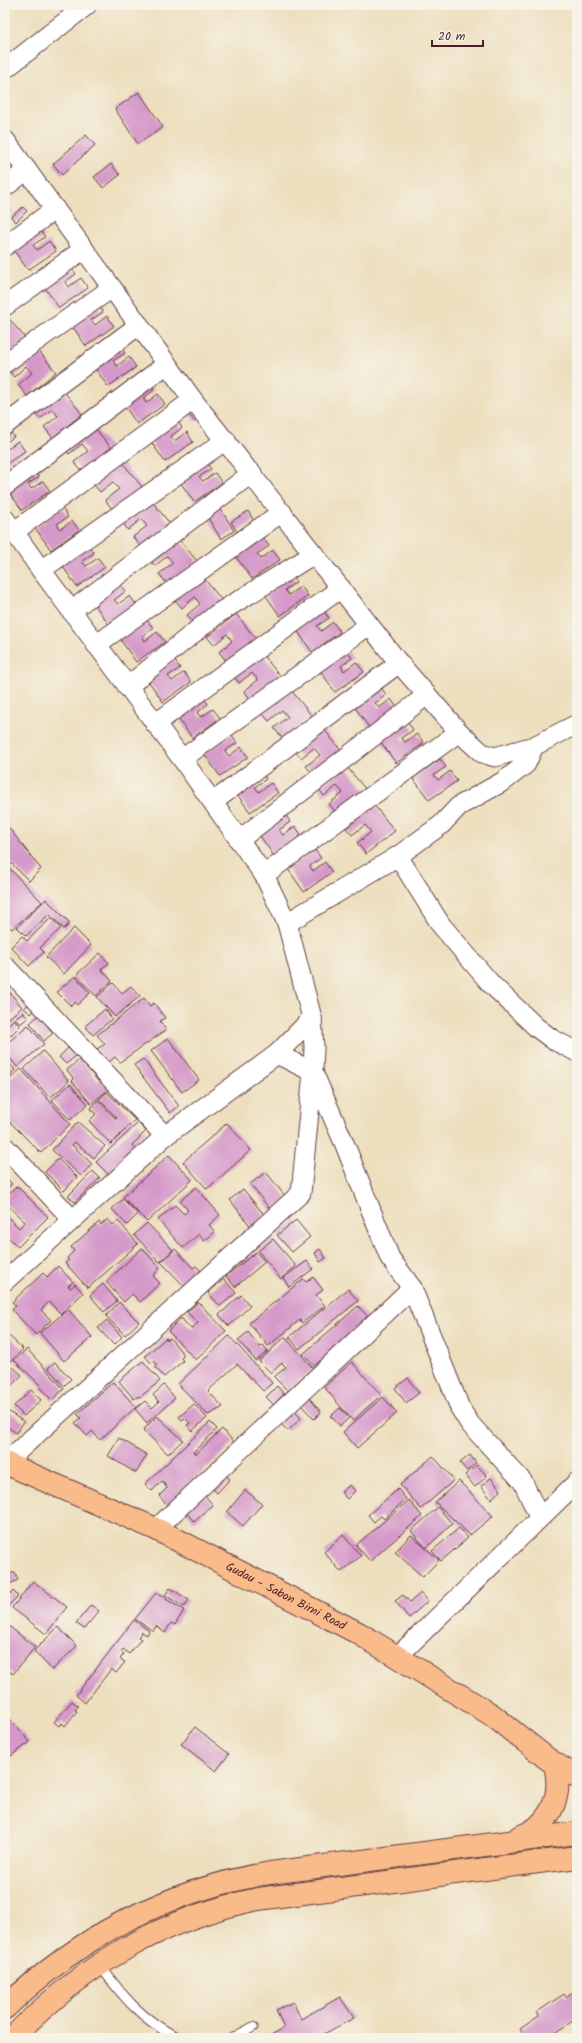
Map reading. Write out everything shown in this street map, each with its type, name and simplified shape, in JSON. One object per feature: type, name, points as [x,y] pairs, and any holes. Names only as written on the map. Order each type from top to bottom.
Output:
[{"type":"main road","name":"Gudau - Sabon Birni Road","points":[[5,1463],[156,1529],[360,1634],[492,1715],[552,1765]]},
{"type":"main road","points":[[552,1765],[577,1777]]},
{"type":"main road","points":[[552,1765],[577,1791]]},
{"type":"main road","points":[[508,1841],[524,1836],[542,1823],[554,1807],[558,1789],[552,1765]]},
{"type":"main road","points":[[5,2008],[51,1967],[94,1938],[136,1914],[201,1888],[235,1879],[270,1873],[577,1833]]},
{"type":"main road","points":[[12,2038],[41,2009],[66,1988],[99,1964],[172,1924],[226,1906],[258,1899],[577,1857]]},
{"type":"street","points":[[5,69],[87,5]]},
{"type":"street","points":[[5,140],[193,400],[252,473],[399,663],[459,732],[482,753],[495,757],[534,746],[577,724]]},
{"type":"street","points":[[5,186],[27,170]]},
{"type":"street","points":[[5,246],[55,209]]},
{"type":"street","points":[[5,306],[84,249]]},
{"type":"street","points":[[5,363],[112,288]]},
{"type":"street","points":[[5,425],[139,325]]},
{"type":"street","points":[[5,486],[168,364]]},
{"type":"street","points":[[5,1463],[301,1193],[313,1072],[312,1018],[287,923],[264,875],[182,759],[71,611],[10,525],[193,400]]},
{"type":"street","points":[[41,570],[226,440]]},
{"type":"street","points":[[71,611],[252,473]]},
{"type":"street","points":[[96,645],[282,512]]},
{"type":"street","points":[[127,687],[217,614],[314,554]]},
{"type":"street","points":[[155,724],[341,588]]},
{"type":"street","points":[[182,759],[370,625]]},
{"type":"street","points":[[213,802],[399,663]]},
{"type":"street","points":[[239,840],[427,695]]},
{"type":"street","points":[[264,875],[459,732]]},
{"type":"street","points":[[287,923],[398,856],[441,825],[459,806],[504,781],[526,764],[534,746]]},
{"type":"street","points":[[398,856],[441,925],[491,984],[536,1028],[552,1040],[577,1052]]},
{"type":"street","points":[[5,966],[165,1136]]},
{"type":"street","points":[[5,1281],[165,1136],[277,1054],[312,1018]]},
{"type":"street","points":[[277,1054],[313,1072],[345,1145],[390,1258],[412,1288],[460,1408],[470,1424],[523,1482],[539,1517]]},
{"type":"street","points":[[5,1147],[72,1219]]},
{"type":"street","points":[[156,1529],[412,1288]]},
{"type":"street","points":[[397,1657],[539,1517],[577,1482]]},
{"type":"lane","points":[[99,1964],[123,1996],[148,2021],[178,2038]]},
{"type":"lane","points":[[233,2038],[253,2027]]},
{"type":"building","points":[[139,92],[163,127],[138,144],[115,109]]},
{"type":"building","points":[[86,135],[95,145],[62,175],[53,164]]},
{"type":"building","points":[[111,164],[120,175],[103,188],[94,177]]},
{"type":"building","points":[[5,203],[10,210],[5,214]]},
{"type":"building","points":[[23,207],[27,211],[16,222],[11,217]]},
{"type":"building","points":[[39,229],[45,237],[33,245],[37,250],[49,241],[56,251],[28,270],[12,248]]},
{"type":"building","points":[[70,266],[76,274],[65,282],[68,287],[81,278],[88,288],[59,308],[43,285]]},
{"type":"building","points":[[97,304],[103,312],[91,320],[95,325],[107,316],[114,326],[86,346],[70,323]]},
{"type":"building","points":[[5,314],[27,340],[5,358]]},
{"type":"building","points":[[119,345],[125,353],[113,361],[117,366],[129,357],[136,367],[108,387],[92,364]]},
{"type":"building","points":[[35,346],[56,372],[27,396],[18,385],[32,373],[26,366],[14,377],[7,369]]},
{"type":"building","points":[[148,382],[154,390],[143,398],[146,403],[158,394],[165,404],[137,424],[121,401]]},
{"type":"building","points":[[61,388],[82,414],[53,438],[44,427],[58,416],[52,409],[40,419],[33,411]]},
{"type":"building","points":[[192,407],[201,418],[195,422],[186,411]]},
{"type":"building","points":[[177,420],[182,428],[171,436],[174,441],[187,432],[193,442],[165,462],[149,439]]},
{"type":"building","points":[[91,423],[112,449],[83,473],[74,462],[88,451],[82,444],[69,454],[63,446]]},
{"type":"building","points":[[8,429],[14,437],[5,443],[5,431]]},
{"type":"building","points":[[18,441],[25,451],[5,465],[5,451]]},
{"type":"building","points":[[205,461],[211,469],[199,477],[203,481],[215,473],[222,483],[194,502],[178,479]]},
{"type":"building","points":[[122,462],[143,488],[114,511],[105,500],[119,489],[113,482],[100,492],[94,485]]},
{"type":"building","points":[[33,469],[39,477],[28,484],[31,489],[43,481],[50,491],[22,510],[6,488]]},
{"type":"building","points":[[150,499],[171,525],[142,548],[133,537],[147,526],[141,519],[128,530],[122,522]]},
{"type":"building","points":[[219,506],[234,531],[221,539],[206,515]]},
{"type":"building","points":[[62,508],[68,517],[57,524],[60,529],[72,521],[79,530],[51,550],[35,528]]},
{"type":"building","points":[[248,511],[254,521],[237,532],[231,522]]},
{"type":"building","points":[[176,536],[197,561],[168,585],[159,574],[173,563],[167,556],[155,566],[148,558]]},
{"type":"building","points":[[263,538],[269,546],[257,554],[261,559],[273,550],[280,560],[252,579],[236,557]]},
{"type":"building","points":[[88,545],[94,553],[82,561],[86,566],[98,558],[105,567],[77,587],[61,564]]},
{"type":"building","points":[[291,574],[296,582],[285,590],[289,595],[301,586],[308,596],[280,616],[264,593]]},
{"type":"building","points":[[203,577],[224,603],[195,626],[187,615],[200,604],[195,597],[182,608],[175,600]]},
{"type":"building","points":[[120,584],[126,591],[114,600],[118,604],[130,596],[137,606],[109,625],[93,602]]},
{"type":"building","points":[[323,610],[329,618],[317,626],[321,631],[333,622],[340,632],[312,652],[296,629]]},
{"type":"building","points":[[236,614],[257,640],[228,663],[219,652],[232,641],[227,634],[214,645],[207,637]]},
{"type":"building","points":[[147,620],[153,628],[142,636],[145,641],[157,632],[165,642],[136,662],[120,639]]},
{"type":"building","points":[[347,650],[352,658],[341,666],[344,671],[356,662],[364,672],[335,692],[319,669]]},
{"type":"building","points":[[261,653],[282,678],[253,702],[244,691],[258,680],[252,673],[239,683],[233,675]]},
{"type":"building","points":[[174,660],[180,668],[168,676],[172,681],[184,672],[191,682],[163,702],[147,679]]},
{"type":"building","points":[[381,687],[386,695],[375,703],[379,708],[391,699],[398,709],[370,729],[354,706]]},
{"type":"building","points":[[291,690],[312,716],[283,739],[274,728],[288,717],[282,710],[269,721],[262,713]]},
{"type":"building","points":[[203,696],[208,704],[197,713],[201,717],[213,709],[220,718],[192,738],[176,715]]},
{"type":"building","points":[[407,721],[413,730],[401,738],[405,742],[417,734],[424,743],[396,763],[380,741]]},
{"type":"building","points":[[323,728],[344,754],[315,777],[306,766],[320,755],[314,748],[301,758],[295,751]]},
{"type":"building","points":[[231,735],[237,743],[225,751],[229,756],[241,747],[248,757],[220,776],[204,754]]},
{"type":"building","points":[[440,759],[446,767],[434,775],[438,780],[450,771],[457,781],[429,800],[413,778]]},
{"type":"building","points":[[346,766],[367,791],[338,815],[329,804],[343,793],[337,786],[324,796],[318,788]]},
{"type":"building","points":[[261,771],[266,779],[255,787],[259,792],[271,783],[278,793],[250,812],[234,790]]},
{"type":"building","points":[[374,805],[395,831],[366,854],[357,843],[371,832],[365,825],[352,835],[346,828]]},
{"type":"building","points":[[285,814],[290,822],[279,830],[283,835],[295,826],[302,836],[274,856],[258,833]]},
{"type":"building","points":[[9,828],[41,869],[29,881],[5,857],[5,831]]},
{"type":"building","points":[[315,850],[321,858],[310,866],[313,871],[325,862],[332,872],[304,892],[288,869]]},
{"type":"building","points":[[9,868],[42,902],[12,929],[5,923],[5,872]]},
{"type":"building","points":[[46,899],[70,923],[64,929],[49,914],[26,936],[17,927]]},
{"type":"building","points":[[51,918],[61,928],[40,948],[44,952],[29,966],[11,947],[22,936],[27,941]]},
{"type":"building","points":[[74,928],[91,945],[64,974],[46,957]]},
{"type":"building","points":[[100,953],[109,963],[101,969],[112,981],[96,996],[76,975]]},
{"type":"building","points":[[75,976],[90,993],[77,1005],[75,1002],[71,1006],[57,992]]},
{"type":"building","points":[[113,983],[122,993],[131,986],[140,996],[115,1017],[97,997]]},
{"type":"building","points":[[5,987],[22,1007],[8,1019],[5,1015]]},
{"type":"building","points":[[144,998],[150,1006],[154,1003],[165,1018],[160,1021],[166,1030],[120,1062],[115,1057],[108,1063],[97,1049],[105,1044],[97,1035]]},
{"type":"building","points":[[30,1003],[36,1009],[31,1014],[24,1008]]},
{"type":"building","points":[[105,1009],[112,1019],[93,1035],[85,1026]]},
{"type":"building","points":[[23,1012],[28,1018],[20,1024],[15,1018]]},
{"type":"building","points":[[39,1015],[53,1033],[44,1041],[30,1023]]},
{"type":"building","points":[[14,1019],[20,1026],[11,1035],[5,1028]]},
{"type":"building","points":[[28,1025],[44,1044],[17,1067],[5,1052],[5,1045]]},
{"type":"building","points":[[168,1038],[199,1080],[182,1092],[151,1051]]},
{"type":"building","points":[[68,1048],[76,1056],[66,1064],[59,1057]]},
{"type":"building","points":[[43,1051],[69,1081],[50,1098],[24,1069]]},
{"type":"building","points":[[5,1059],[15,1070],[5,1079]]},
{"type":"building","points":[[80,1059],[98,1081],[101,1079],[109,1089],[91,1104],[72,1081],[74,1079],[67,1070]]},
{"type":"building","points":[[143,1059],[179,1106],[170,1113],[134,1065]]},
{"type":"building","points":[[21,1069],[70,1124],[41,1153],[5,1117],[5,1083]]},
{"type":"building","points":[[70,1084],[88,1104],[70,1120],[52,1100]]},
{"type":"building","points":[[107,1092],[135,1120],[111,1144],[89,1121],[96,1114],[90,1109],[98,1100],[116,1119],[117,1118],[99,1099]]},
{"type":"building","points":[[78,1122],[105,1146],[94,1158],[75,1142],[72,1145],[92,1164],[81,1176],[52,1150]]},
{"type":"building","points":[[138,1123],[146,1131],[132,1145],[136,1149],[109,1175],[96,1162]]},
{"type":"building","points":[[227,1123],[251,1150],[207,1189],[183,1162]]},
{"type":"building","points":[[169,1155],[192,1180],[147,1222],[123,1197]]},
{"type":"building","points":[[58,1159],[77,1177],[64,1191],[45,1172]]},
{"type":"building","points":[[93,1171],[100,1178],[75,1202],[68,1196]]},
{"type":"building","points":[[266,1172],[289,1201],[273,1213],[250,1184]]},
{"type":"building","points":[[5,1177],[12,1184],[5,1191]]},
{"type":"building","points":[[17,1186],[48,1217],[18,1247],[5,1234],[5,1214],[19,1228],[25,1222],[5,1203],[5,1197]]},
{"type":"building","points":[[196,1187],[220,1215],[209,1225],[215,1232],[204,1241],[199,1234],[183,1248],[158,1220],[175,1205],[184,1214],[188,1210],[180,1201]]},
{"type":"building","points":[[243,1189],[266,1217],[252,1228],[230,1200]]},
{"type":"building","points":[[123,1199],[138,1214],[127,1225],[112,1209]]},
{"type":"building","points":[[108,1219],[113,1225],[118,1221],[138,1244],[88,1288],[65,1263],[69,1260],[67,1258],[74,1251],[71,1247],[99,1222],[101,1225]]},
{"type":"building","points":[[296,1220],[310,1237],[292,1252],[277,1235]]},
{"type":"building","points":[[147,1223],[173,1250],[160,1262],[134,1235]]},
{"type":"building","points":[[273,1239],[296,1266],[281,1279],[258,1251]]},
{"type":"building","points":[[142,1248],[160,1268],[153,1276],[160,1283],[140,1302],[132,1294],[124,1302],[106,1282]]},
{"type":"building","points":[[175,1249],[193,1268],[196,1266],[203,1273],[187,1289],[161,1262]]},
{"type":"building","points":[[320,1249],[326,1258],[320,1262],[315,1253]]},
{"type":"building","points":[[256,1252],[265,1262],[235,1287],[226,1276]]},
{"type":"building","points":[[307,1261],[313,1269],[289,1287],[283,1278]]},
{"type":"building","points":[[58,1266],[73,1282],[68,1286],[71,1288],[75,1284],[83,1293],[61,1314],[49,1302],[41,1310],[51,1320],[36,1335],[12,1310],[16,1306],[12,1302],[43,1273],[47,1277]]},
{"type":"building","points":[[313,1277],[323,1290],[316,1295],[325,1306],[302,1323],[300,1320],[268,1346],[249,1323],[303,1279],[306,1282]]},
{"type":"building","points":[[224,1279],[236,1293],[220,1306],[208,1293]]},
{"type":"building","points":[[103,1284],[117,1301],[104,1312],[90,1295]]},
{"type":"building","points":[[348,1289],[358,1301],[299,1349],[289,1337]]},
{"type":"building","points":[[241,1295],[250,1306],[229,1326],[219,1315]]},
{"type":"building","points":[[119,1302],[139,1322],[125,1335],[106,1316]]},
{"type":"building","points":[[198,1302],[226,1331],[196,1360],[168,1331],[181,1318],[191,1329],[198,1323],[187,1312]]},
{"type":"building","points":[[358,1306],[370,1319],[315,1367],[303,1354]]},
{"type":"building","points":[[68,1309],[92,1337],[64,1361],[40,1333]]},
{"type":"building","points":[[107,1320],[122,1337],[114,1345],[98,1328]]},
{"type":"building","points":[[5,1332],[23,1349],[5,1367]]},
{"type":"building","points":[[248,1332],[260,1347],[263,1345],[268,1351],[256,1361],[238,1340]]},
{"type":"building","points":[[229,1336],[272,1383],[263,1391],[237,1364],[208,1391],[223,1407],[208,1415],[178,1384]]},
{"type":"building","points":[[285,1337],[313,1368],[288,1391],[274,1377],[286,1367],[282,1363],[271,1373],[259,1361]]},
{"type":"building","points":[[166,1338],[168,1340],[170,1338],[184,1355],[181,1358],[183,1361],[164,1377],[155,1367],[157,1365],[154,1361],[151,1363],[145,1356]]},
{"type":"building","points":[[27,1349],[64,1389],[52,1400],[40,1388],[42,1387],[14,1360]]},
{"type":"building","points":[[143,1361],[160,1381],[140,1397],[139,1396],[134,1399],[119,1381]]},
{"type":"building","points":[[55,1362],[71,1379],[64,1386],[48,1368]]},
{"type":"building","points":[[352,1362],[381,1395],[353,1421],[324,1387]]},
{"type":"building","points":[[13,1367],[22,1375],[5,1392],[5,1375]]},
{"type":"building","points":[[408,1378],[419,1393],[406,1403],[395,1388]]},
{"type":"building","points":[[113,1382],[136,1407],[100,1440],[92,1431],[87,1436],[75,1423],[81,1418],[77,1414]]},
{"type":"building","points":[[164,1385],[175,1398],[147,1423],[135,1409],[145,1401],[152,1408],[159,1402],[153,1395]]},
{"type":"building","points":[[277,1386],[284,1394],[274,1405],[266,1397]]},
{"type":"building","points":[[31,1390],[41,1400],[24,1416],[14,1406]]},
{"type":"building","points":[[307,1395],[321,1412],[314,1419],[298,1402]]},
{"type":"building","points":[[383,1397],[397,1413],[357,1448],[343,1432]]},
{"type":"building","points":[[194,1404],[207,1418],[192,1431],[187,1425],[190,1423],[185,1418],[182,1420],[179,1417]]},
{"type":"building","points":[[290,1407],[301,1418],[288,1431],[277,1420]]},
{"type":"building","points":[[340,1408],[349,1418],[340,1426],[331,1416]]},
{"type":"building","points":[[5,1409],[24,1422],[16,1433],[5,1425]]},
{"type":"building","points":[[157,1416],[183,1440],[168,1454],[143,1430]]},
{"type":"building","points":[[210,1422],[217,1429],[193,1452],[196,1454],[222,1429],[234,1442],[167,1505],[159,1496],[167,1488],[162,1481],[152,1491],[145,1484]]},
{"type":"building","points":[[119,1438],[147,1455],[136,1473],[108,1456]]},
{"type":"building","points":[[470,1455],[476,1463],[467,1471],[460,1463]]},
{"type":"building","points":[[433,1456],[454,1480],[421,1509],[400,1485]]},
{"type":"building","points":[[477,1465],[487,1476],[475,1487],[465,1475]]},
{"type":"building","points":[[222,1472],[230,1479],[217,1493],[209,1485]]},
{"type":"building","points":[[491,1478],[501,1490],[491,1499],[481,1486]]},
{"type":"building","points":[[459,1481],[493,1516],[470,1535],[435,1502]]},
{"type":"building","points":[[350,1485],[355,1491],[347,1499],[341,1492]]},
{"type":"building","points":[[398,1489],[406,1499],[384,1519],[381,1516],[374,1522],[368,1515]]},
{"type":"building","points":[[245,1490],[262,1504],[243,1526],[227,1512]]},
{"type":"building","points":[[201,1491],[213,1505],[194,1522],[182,1507]]},
{"type":"building","points":[[409,1500],[422,1516],[370,1561],[356,1545]]},
{"type":"building","points":[[438,1507],[452,1524],[426,1548],[411,1531]]},
{"type":"building","points":[[459,1528],[468,1538],[441,1561],[432,1551]]},
{"type":"building","points":[[343,1535],[361,1556],[341,1572],[324,1552]]},
{"type":"building","points":[[411,1535],[439,1560],[423,1577],[395,1552]]},
{"type":"building","points":[[15,1572],[18,1580],[5,1586],[5,1576]]},
{"type":"building","points":[[33,1581],[67,1607],[46,1634],[12,1608]]},
{"type":"building","points":[[170,1588],[189,1600],[184,1607],[165,1595]]},
{"type":"building","points":[[13,1591],[18,1596],[5,1609],[5,1599]]},
{"type":"building","points":[[156,1593],[184,1610],[175,1625],[171,1623],[165,1633],[156,1626],[153,1631],[135,1619]]},
{"type":"building","points":[[421,1593],[428,1601],[409,1618],[395,1601],[403,1595],[410,1602]]},
{"type":"building","points":[[91,1605],[99,1611],[84,1629],[76,1623]]},
{"type":"building","points":[[134,1620],[149,1631],[147,1635],[142,1632],[138,1637],[141,1639],[129,1654],[123,1649],[121,1651],[124,1654],[120,1659],[125,1662],[116,1673],[111,1669],[85,1703],[76,1695]]},
{"type":"building","points":[[5,1623],[35,1647],[13,1674],[5,1668]]},
{"type":"building","points":[[58,1627],[77,1646],[52,1670],[34,1651]]},
{"type":"building","points":[[72,1701],[78,1706],[75,1710],[77,1711],[65,1726],[62,1723],[59,1726],[54,1722]]},
{"type":"building","points":[[5,1714],[30,1742],[8,1758],[5,1754]]},
{"type":"building","points":[[195,1727],[229,1754],[216,1771],[181,1744]]},
{"type":"building","points":[[577,1989],[577,2018],[548,2038],[526,2038],[520,2029],[539,2016],[537,2012],[564,1994],[566,1997]]},
{"type":"building","points":[[340,1997],[354,2018],[316,2038],[265,2038],[284,2028],[276,2010],[293,2002],[301,2019]]}]
